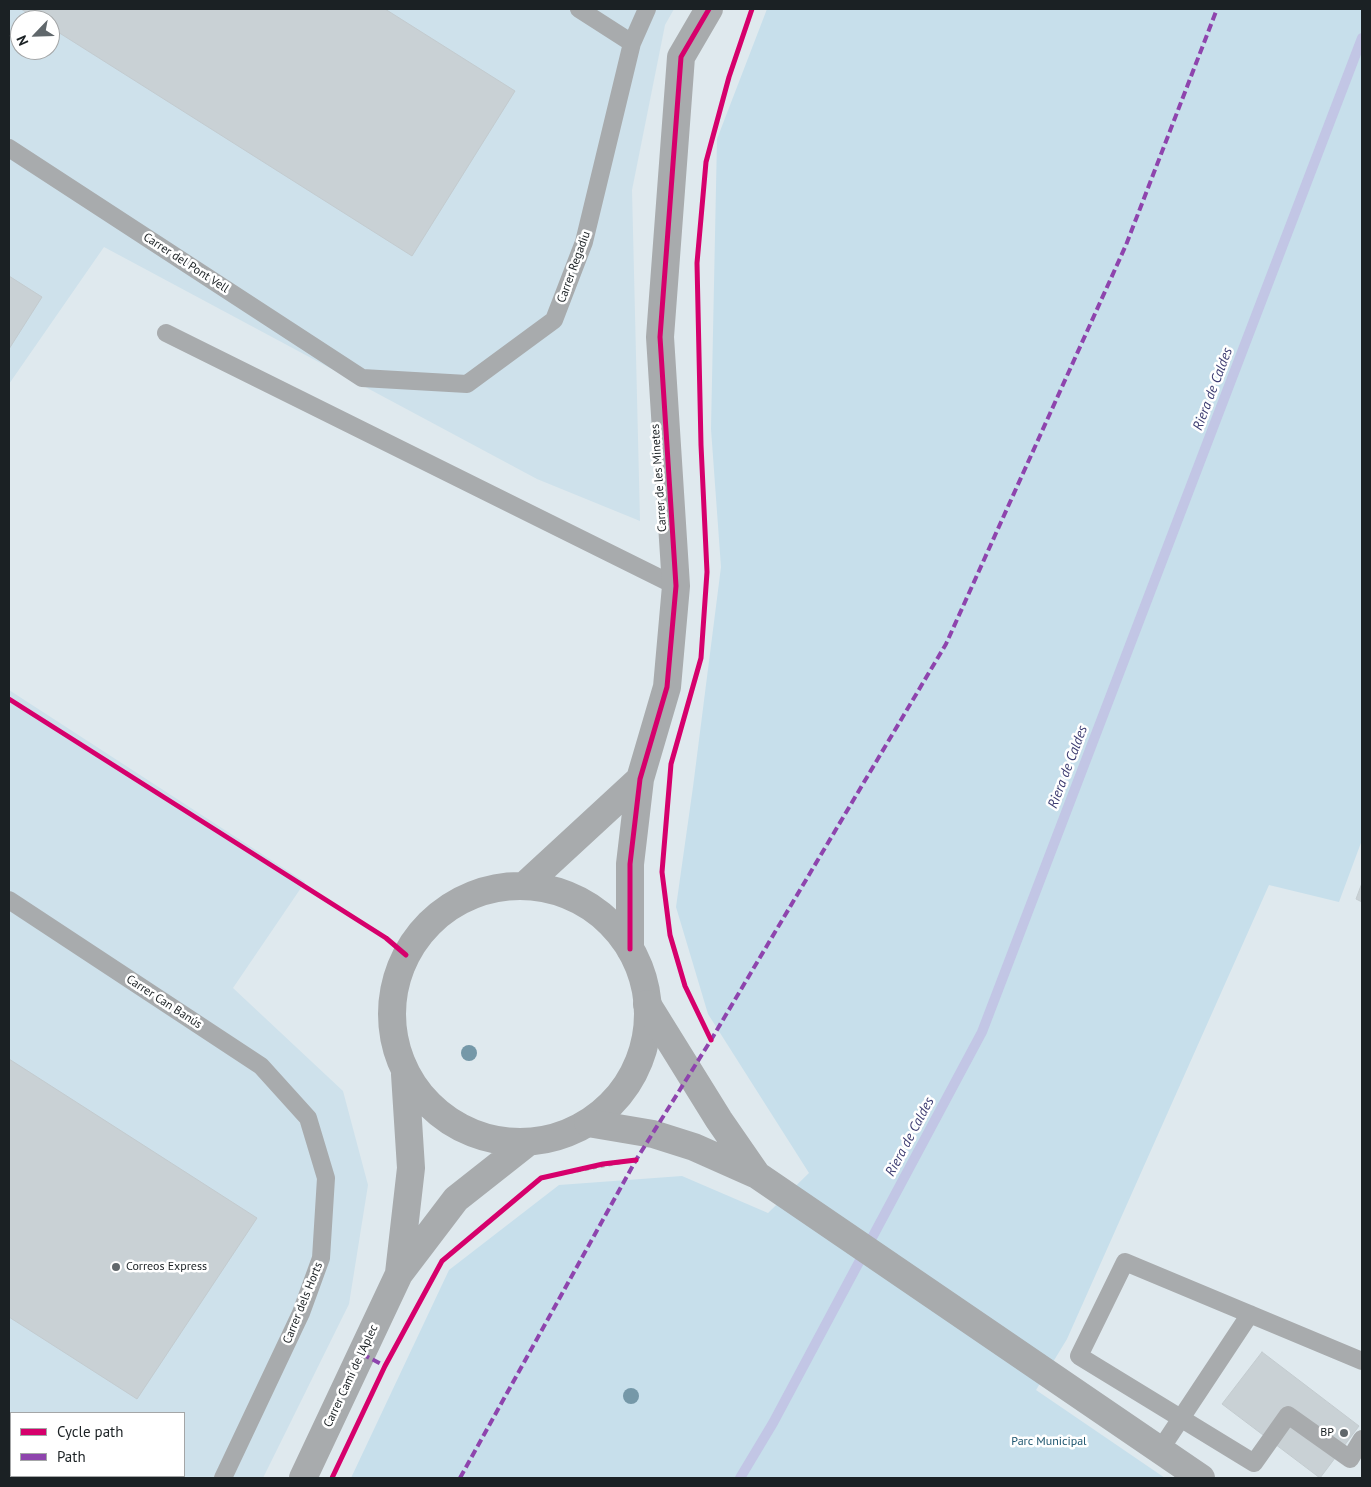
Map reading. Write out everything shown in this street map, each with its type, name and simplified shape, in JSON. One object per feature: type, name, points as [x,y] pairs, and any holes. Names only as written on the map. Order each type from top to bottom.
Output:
[{"type":"street","name":"Carrer de les Minetes","points":[[630,949],[630,864],[640,780],[667,687],[676,586],[660,337],[680,57],[709,9]]},
{"type":"street","points":[[524,886],[640,780]]},
{"type":"street","points":[[524,886],[545,889],[585,904],[602,916],[630,949],[644,986],[648,1004],[644,1043],[634,1072],[622,1092],[607,1109],[588,1123],[559,1137],[527,1143],[498,1141],[469,1133],[444,1118],[421,1097],[405,1073],[394,1044],[391,1014],[395,983],[406,955],[417,937],[441,913],[464,898],[483,891],[524,886]]},
{"type":"street","points":[[648,1004],[719,1120],[757,1175]]},
{"type":"street","name":"Carrer Camí de l'Aplec","points":[[399,1274],[411,1168],[405,1073]]},
{"type":"street","points":[[588,1123],[653,1134],[694,1148],[757,1175],[1201,1478]]},
{"type":"street","name":"Carrer Camí de l'Aplec","points":[[303,1478],[399,1274],[456,1199],[527,1143]]},
{"type":"lane","points":[[579,9],[632,43]]},
{"type":"lane","name":"Carrer Regadiu","points":[[362,378],[467,384],[554,320],[584,242],[632,43],[647,9]]},
{"type":"lane","name":"Carrer del Pont Vell","points":[[9,148],[362,378]]},
{"type":"lane","points":[[166,334],[676,586]]},
{"type":"lane","name":"Carrer Can Banús","points":[[9,900],[261,1066],[308,1118]]},
{"type":"lane","name":"Carrer dels Horts","points":[[223,1478],[301,1313],[321,1258],[326,1178],[308,1118]]},
{"type":"lane","points":[[1362,1362],[1125,1262],[1079,1356],[1254,1463],[1288,1415],[1350,1459],[1362,1439]]},
{"type":"lane","points":[[1151,1443],[1182,1418],[1250,1314]]},
{"type":"path","points":[[464,1242],[541,1178],[603,1164],[628,1161]]},
{"type":"shaded area","points":[[9,9],[674,9],[665,25],[632,190],[640,521],[537,479],[104,247],[9,384]]},
{"type":"shaded area","points":[[9,690],[305,882],[233,988],[343,1091],[368,1185],[349,1304],[263,1478],[9,1478]]},
{"type":"green space","name":"Parc Municipal","points":[[767,9],[1362,9],[1362,840],[1339,902],[1269,885],[1067,1339],[1036,1390],[1165,1478],[351,1478],[449,1270],[559,1185],[682,1176],[768,1213],[809,1173],[708,1014],[676,907],[721,567],[711,429],[717,139]]},
{"type":"building","points":[[21,9],[385,9],[515,91],[412,256],[60,33],[60,10]]},
{"type":"building","points":[[9,276],[42,297],[9,349]]},
{"type":"building","points":[[1362,883],[1362,902],[1356,899]]},
{"type":"building","name":"Correos Express","points":[[9,1059],[257,1218],[137,1399],[9,1317]]},
{"type":"building","points":[[1262,1352],[1359,1426],[1320,1478],[1222,1404]]},
{"type":"waterway","name":"Riera de Caldes","points":[[740,1478],[773,1423],[982,1032],[1362,38]]},
{"type":"marked path","points":[[460,1478],[636,1160],[711,1040],[946,644],[1126,245],[1217,9]]},
{"type":"marked path","points":[[362,1354],[385,1366]]},
{"type":"cycle path","points":[[630,949],[630,864],[640,779],[667,687],[676,586],[660,337],[681,57],[709,9]]},
{"type":"cycle path","points":[[711,1040],[685,986],[670,935],[662,872],[671,764],[701,658],[707,572],[701,445],[697,263],[706,162],[729,77],[752,9]]},
{"type":"cycle path","points":[[9,699],[386,938],[406,955]]},
{"type":"cycle path","points":[[332,1478],[385,1366],[442,1261],[541,1178],[603,1164],[636,1160]]},
{"type":"place","name":"Correos Express","points":[[116,1267]]},
{"type":"place","name":"BP","points":[[1344,1433]]}]
